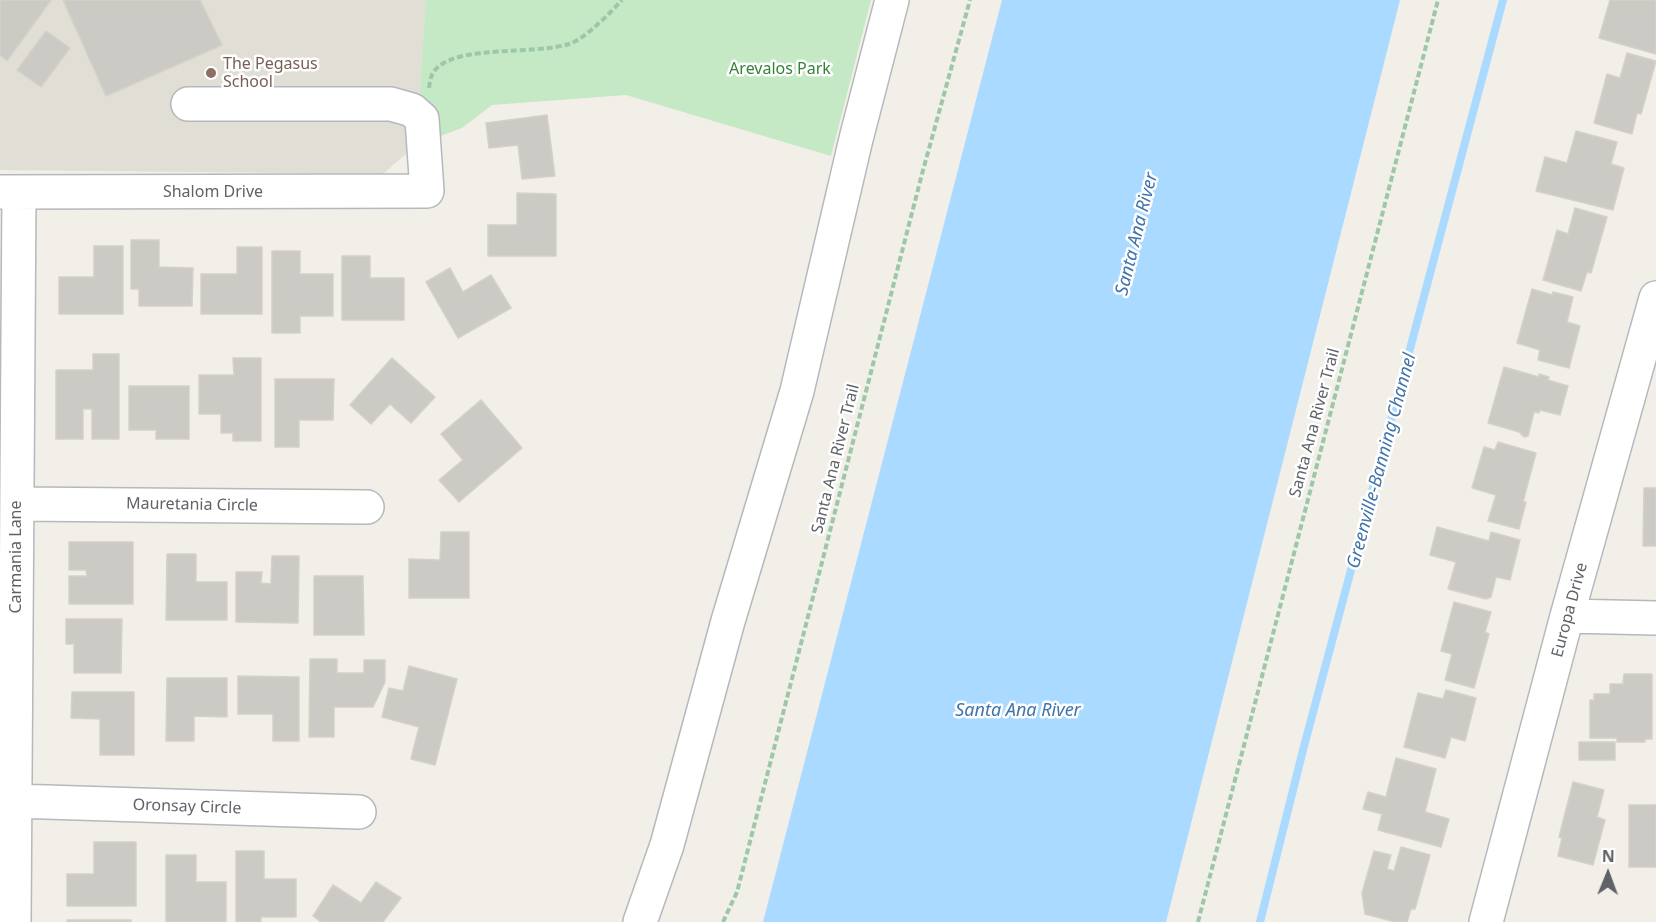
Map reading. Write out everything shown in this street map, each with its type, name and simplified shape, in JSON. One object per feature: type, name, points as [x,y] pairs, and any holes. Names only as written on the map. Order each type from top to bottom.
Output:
[{"type":"street","points":[[640,922],[667,845],[728,621],[797,391],[856,139],[892,0]]},
{"type":"street","points":[[188,104],[391,104],[412,110],[422,119]]},
{"type":"street","name":"Shalom Drive","points":[[9,192],[427,191],[422,119]]},
{"type":"street","name":"Carmania Lane","points":[[9,192],[17,504],[14,922]]},
{"type":"street","name":"Europa Drive","points":[[1486,922],[1568,616],[1655,307]]},
{"type":"street","name":"Mauretania Circle","points":[[17,504],[367,507]]},
{"type":"street","points":[[1568,616],[1656,618]]},
{"type":"street","name":"Oronsay Circle","points":[[15,801],[359,812]]},
{"type":"path","points":[[422,119],[431,74],[438,66],[459,57],[536,50],[571,44],[590,30],[622,0]]},
{"type":"path","name":"Santa Ana River Trail","points":[[723,922],[737,892],[922,174],[970,0]]},
{"type":"path","name":"Santa Ana River Trail","points":[[1198,922],[1438,0]]},
{"type":"shaded area","name":"The Pegasus School","points":[[0,0],[426,0],[416,145],[383,174],[0,170]]},
{"type":"green space","name":"Arevalos Park","points":[[426,0],[871,0],[831,156],[626,95],[492,105],[462,128],[416,145]]},
{"type":"water","name":"Santa Ana River","points":[[1002,0],[1400,0],[1166,922],[763,922]]},
{"type":"building","points":[[0,0],[51,0],[7,61],[0,55]]},
{"type":"building","points":[[63,0],[200,0],[222,45],[106,96]]},
{"type":"building","points":[[1610,0],[1656,0],[1656,54],[1599,38]]},
{"type":"building","points":[[46,31],[70,48],[41,87],[17,70]]},
{"type":"building","points":[[1627,53],[1656,61],[1641,114],[1637,113],[1632,134],[1594,123],[1607,74],[1620,78]]},
{"type":"building","points":[[547,115],[555,176],[522,179],[518,145],[489,148],[486,123]]},
{"type":"building","points":[[1576,131],[1617,142],[1611,164],[1624,168],[1613,210],[1536,191],[1545,157],[1567,163]]},
{"type":"building","points":[[517,193],[556,194],[556,256],[488,256],[488,225],[517,225]]},
{"type":"building","points":[[1575,208],[1607,217],[1591,273],[1587,272],[1581,291],[1543,280],[1557,230],[1568,234]]},
{"type":"building","points":[[131,240],[159,240],[159,267],[193,268],[192,306],[139,306],[139,289],[131,289]]},
{"type":"building","points":[[94,246],[123,246],[123,314],[59,314],[59,277],[94,277]]},
{"type":"building","points":[[237,247],[262,247],[262,314],[201,314],[201,274],[237,274]]},
{"type":"building","points":[[272,251],[300,251],[300,274],[333,274],[333,316],[300,316],[300,333],[272,333]]},
{"type":"building","points":[[342,256],[370,256],[370,278],[404,278],[404,320],[342,320]]},
{"type":"building","points":[[450,268],[463,292],[491,275],[511,308],[458,338],[426,282]]},
{"type":"building","points":[[1532,289],[1552,295],[1553,292],[1573,297],[1567,322],[1580,326],[1569,368],[1538,360],[1540,350],[1517,343]]},
{"type":"building","points":[[93,354],[119,354],[119,439],[92,439],[92,409],[83,409],[83,439],[56,439],[56,370],[93,370]]},
{"type":"building","points":[[233,358],[261,358],[261,441],[233,441],[233,433],[221,433],[221,414],[199,414],[199,375],[234,375]]},
{"type":"building","points":[[392,358],[435,397],[411,423],[390,404],[371,424],[350,405]]},
{"type":"building","points":[[1504,367],[1539,377],[1539,374],[1549,377],[1548,380],[1568,386],[1560,415],[1540,410],[1539,413],[1534,412],[1528,436],[1524,437],[1519,432],[1488,423]]},
{"type":"building","points":[[275,379],[334,379],[333,420],[299,420],[299,447],[275,447]]},
{"type":"building","points":[[129,386],[189,386],[189,439],[156,439],[156,430],[129,430]]},
{"type":"building","points":[[481,400],[522,448],[459,502],[439,480],[463,460],[441,434]]},
{"type":"building","points":[[1498,442],[1536,453],[1523,502],[1526,502],[1519,529],[1488,521],[1496,495],[1472,488],[1484,447],[1495,450]]},
{"type":"building","points":[[1644,488],[1656,488],[1656,546],[1643,546]]},
{"type":"building","points":[[1437,527],[1489,541],[1491,532],[1520,540],[1510,580],[1496,577],[1491,597],[1486,599],[1448,589],[1456,562],[1430,555]]},
{"type":"building","points":[[441,532],[469,532],[469,598],[409,598],[409,559],[440,560]]},
{"type":"building","points":[[69,542],[133,542],[133,604],[69,604],[69,576],[87,576],[86,570],[69,570]]},
{"type":"building","points":[[167,554],[196,554],[196,582],[227,582],[227,620],[166,620]]},
{"type":"building","points":[[272,556],[299,556],[298,623],[236,622],[236,572],[262,572],[261,583],[271,584]]},
{"type":"building","points":[[314,576],[363,576],[364,635],[314,635]]},
{"type":"building","points":[[1454,602],[1491,612],[1485,632],[1489,634],[1474,688],[1445,680],[1452,654],[1441,651]]},
{"type":"building","points":[[66,619],[122,619],[121,673],[74,673],[74,644],[66,644]]},
{"type":"building","points":[[310,659],[337,659],[337,673],[364,673],[364,660],[385,660],[385,682],[373,707],[334,707],[334,737],[309,737]]},
{"type":"building","points":[[409,666],[457,679],[435,765],[411,759],[419,727],[382,717],[389,688],[403,691]]},
{"type":"building","points":[[1624,674],[1652,674],[1652,739],[1645,739],[1645,742],[1617,742],[1617,738],[1590,738],[1590,700],[1594,700],[1594,694],[1610,694],[1610,684],[1623,684]]},
{"type":"building","points":[[238,676],[299,677],[299,741],[273,741],[273,714],[238,714]]},
{"type":"building","points":[[167,678],[227,678],[227,717],[194,716],[194,741],[166,741]]},
{"type":"building","points":[[1446,690],[1476,698],[1465,741],[1451,737],[1445,758],[1404,747],[1418,693],[1443,699]]},
{"type":"building","points":[[72,692],[134,692],[134,755],[100,755],[100,719],[71,718]]},
{"type":"building","points":[[1579,742],[1615,742],[1615,760],[1579,760]]},
{"type":"building","points":[[1396,758],[1436,769],[1425,812],[1449,819],[1441,847],[1378,830],[1382,814],[1363,809],[1368,792],[1386,797]]},
{"type":"building","points":[[1573,782],[1604,790],[1597,817],[1605,820],[1593,865],[1558,856],[1562,838],[1559,837]]},
{"type":"building","points":[[1629,805],[1656,805],[1656,867],[1629,867]]},
{"type":"building","points":[[94,842],[136,842],[136,906],[67,906],[67,874],[94,874]]},
{"type":"building","points":[[1401,847],[1430,855],[1415,909],[1411,909],[1407,922],[1395,922],[1365,914],[1362,893],[1374,851],[1391,855],[1387,869],[1394,871]]},
{"type":"building","points":[[236,851],[264,851],[264,879],[296,879],[296,917],[261,917],[261,922],[236,922]]},
{"type":"building","points":[[166,855],[196,855],[196,882],[226,882],[226,922],[166,922]]},
{"type":"building","points":[[376,882],[401,898],[383,922],[321,922],[313,916],[333,885],[361,903]]},
{"type":"building","points":[[67,920],[131,920],[131,922],[67,922]]},
{"type":"waterway","name":"Greenville-Banning Channel","points":[[1260,922],[1303,750],[1503,0]]},
{"type":"place","name":"The Pegasus School","points":[[211,73]]}]
